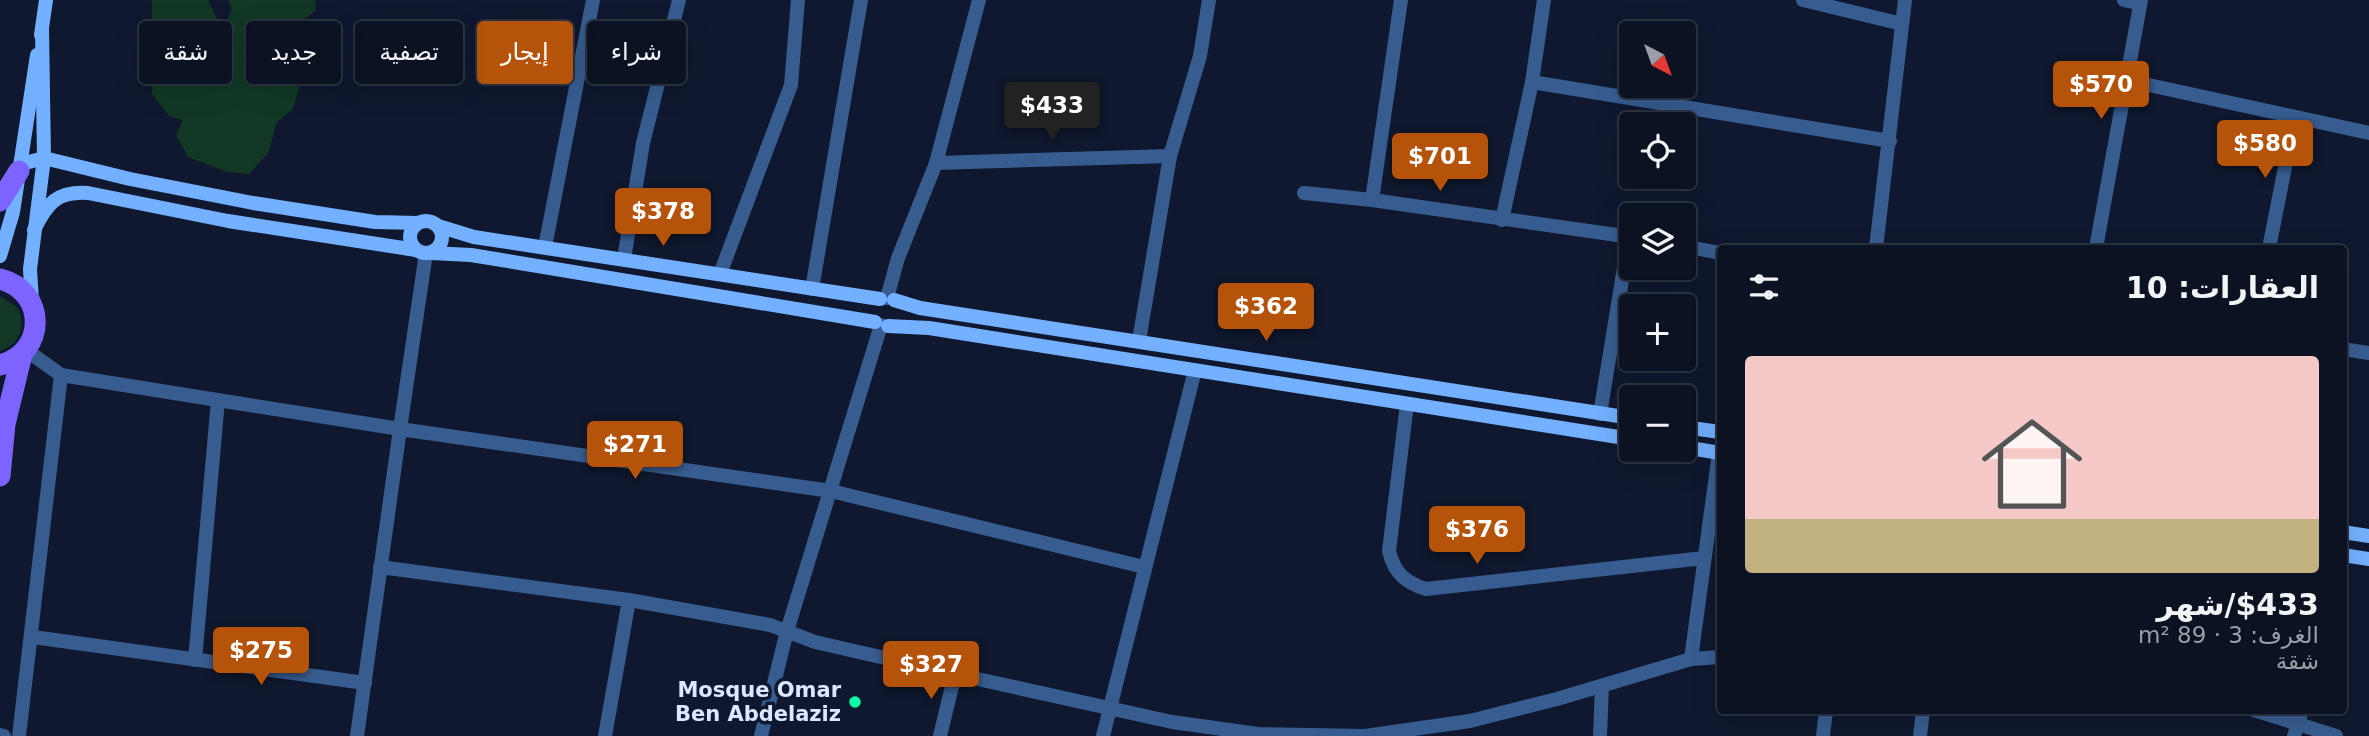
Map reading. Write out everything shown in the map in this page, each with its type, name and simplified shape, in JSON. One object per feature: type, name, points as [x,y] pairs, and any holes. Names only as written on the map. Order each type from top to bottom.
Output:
[{"type":"main road","points":[[0,256],[13,212],[46,0]]},
{"type":"main road","points":[[0,476],[5,424],[24,352],[36,327],[30,269],[44,158],[42,28]]},
{"type":"main road","points":[[0,201],[25,163],[44,158],[130,179],[265,205],[390,224],[429,222],[461,234],[1619,416]]},
{"type":"main road","points":[[34,230],[45,207],[57,196],[88,192],[229,221],[424,252],[485,257],[881,324],[929,328],[1619,437]]},
{"type":"main road","points":[[418,223],[410,236],[424,252]]},
{"type":"main road","points":[[424,252],[441,241],[438,226]]},
{"type":"main road","points":[[0,279],[14,283],[32,302]]},
{"type":"main road","points":[[881,324],[895,321],[899,313],[887,299]]},
{"type":"main road","points":[[881,324],[871,310],[887,299]]},
{"type":"main road","points":[[0,365],[24,352]]},
{"type":"main road","points":[[1696,429],[1717,432]]},
{"type":"main road","points":[[1696,449],[1717,453]]},
{"type":"main road","points":[[2347,533],[2369,536]]},
{"type":"main road","points":[[2347,556],[2369,559]]},
{"type":"street","points":[[545,247],[593,0]]},
{"type":"street","points":[[624,259],[643,143],[679,0]]},
{"type":"street","points":[[720,274],[791,85],[797,0]]},
{"type":"street","points":[[812,289],[841,102],[861,0]]},
{"type":"street","points":[[887,299],[898,258],[936,163],[979,0]]},
{"type":"street","points":[[1139,341],[1170,156],[1200,56],[1209,0]]},
{"type":"street","points":[[1372,201],[1401,0]]},
{"type":"street","points":[[1503,220],[1532,82],[1544,0]]},
{"type":"street","points":[[1803,0],[1902,24]]},
{"type":"street","points":[[1876,245],[1905,0]]},
{"type":"street","points":[[2097,245],[2140,1],[2124,0]]},
{"type":"street","points":[[2126,80],[2369,133]]},
{"type":"street","points":[[1532,82],[1890,141]]},
{"type":"street","points":[[2270,245],[2295,117]]},
{"type":"street","points":[[936,163],[1170,156]]},
{"type":"street","points":[[1304,193],[1619,236]]},
{"type":"street","points":[[1696,248],[1717,252]]},
{"type":"street","points":[[357,736],[424,252]]},
{"type":"street","points":[[1600,414],[1623,280]]},
{"type":"street","points":[[761,736],[787,631],[881,324]]},
{"type":"street","points":[[2347,350],[2369,353]]},
{"type":"street","points":[[24,352],[61,375],[400,429],[831,491],[1144,567]]},
{"type":"street","points":[[1103,736],[1195,370]]},
{"type":"street","points":[[19,736],[33,637],[61,375]]},
{"type":"street","points":[[195,660],[218,400]]},
{"type":"street","points":[[1407,404],[1388,551],[1391,563],[1411,584],[1426,589],[1704,558]]},
{"type":"street","points":[[1691,659],[1717,467]]},
{"type":"street","points":[[380,567],[629,600],[770,625],[815,642],[1195,726],[1279,735],[1365,736],[1470,721],[1691,659],[1717,657]]},
{"type":"street","points":[[605,736],[629,600]]},
{"type":"street","points":[[33,637],[365,683]]},
{"type":"street","points":[[940,736],[955,674]]},
{"type":"street","points":[[1600,736],[1602,686]]},
{"type":"street","points":[[1823,736],[1826,714]]},
{"type":"street","points":[[1920,736],[1923,714]]},
{"type":"street","points":[[2267,714],[2336,736]]},
{"type":"green space","points":[[152,0],[208,0],[217,19],[227,21],[152,21]]},
{"type":"green space","points":[[228,0],[315,0],[316,10],[302,21],[246,21],[246,84],[300,84],[293,109],[276,123],[269,152],[249,174],[227,172],[188,157],[176,135],[183,120],[169,116],[152,94],[152,84],[232,84],[232,21],[227,21],[232,9]]},
{"type":"green space","points":[[0,296],[18,308],[21,328],[17,339],[0,351]]},
{"type":"place","name":"Mosque Omar Ben Abdelaziz","points":[[855,702]]}]
